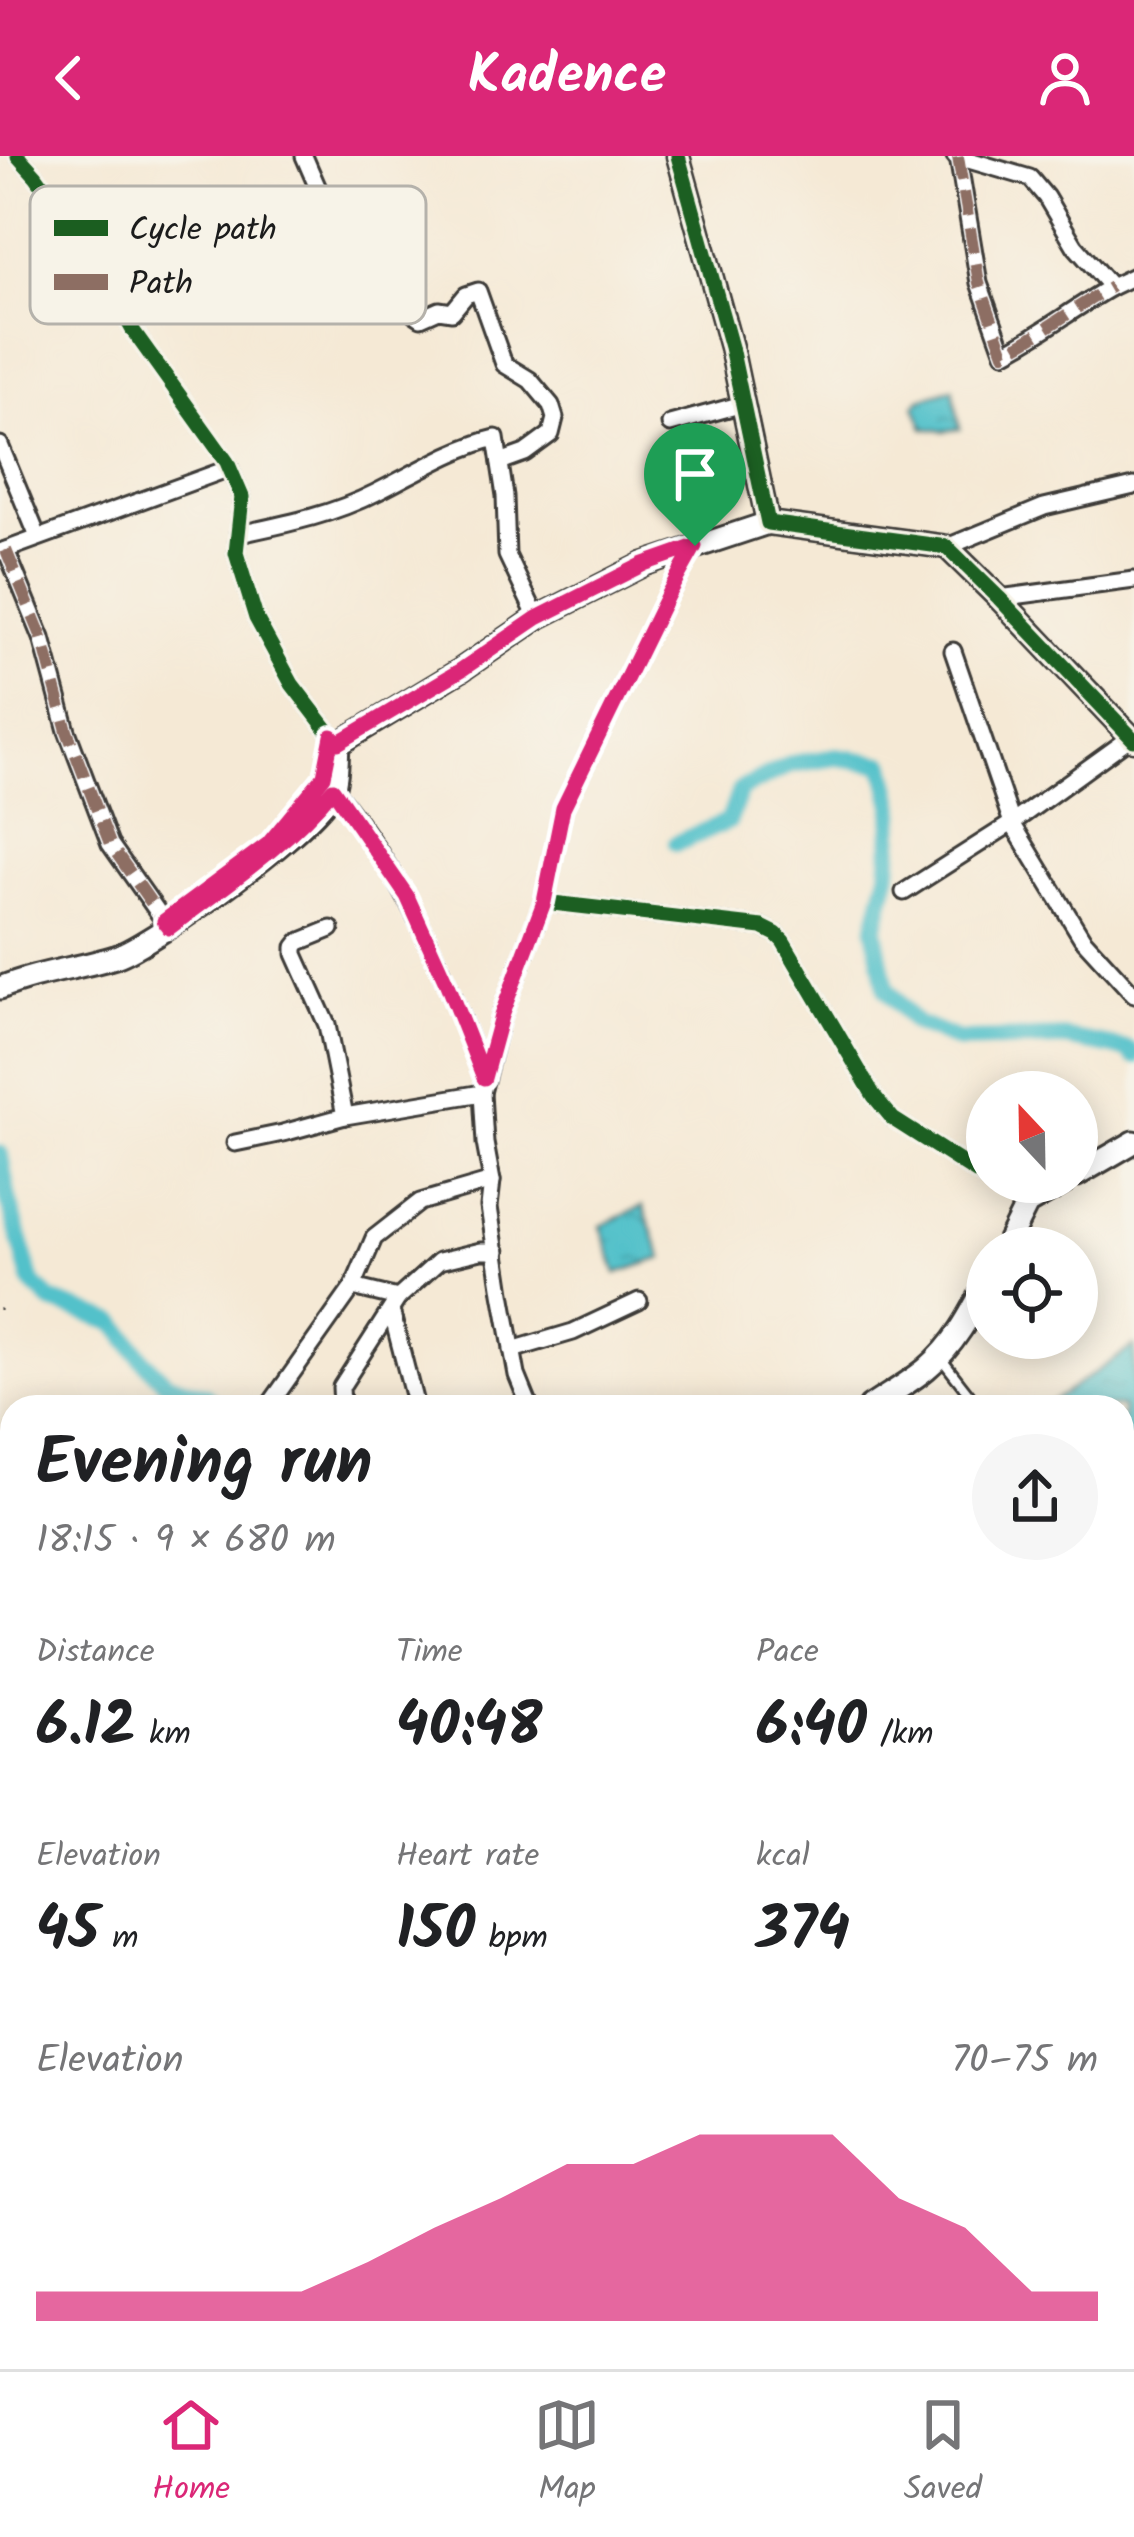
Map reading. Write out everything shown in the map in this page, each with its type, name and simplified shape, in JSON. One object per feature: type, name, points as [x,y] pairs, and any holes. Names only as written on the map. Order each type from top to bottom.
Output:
[{"type":"main road","points":[[678,156],[730,347],[768,523]]},
{"type":"main road","points":[[0,988],[30,976],[118,956],[169,928],[308,820],[333,789],[338,743],[461,670],[537,618],[644,564],[768,523],[946,548],[1132,739]]},
{"type":"main road","points":[[1098,1163],[1134,1142]]},
{"type":"main road","points":[[1016,1227],[1027,1204]]},
{"type":"main road","points":[[887,1395],[939,1356],[966,1322]]},
{"type":"street","points":[[18,156],[43,186]]},
{"type":"street","points":[[304,156],[317,186]]},
{"type":"street","points":[[1111,287],[1075,246],[1030,178],[956,157],[979,283],[1004,353],[1134,276]]},
{"type":"street","points":[[426,316],[439,310],[452,312],[466,295],[478,291],[504,364],[530,380],[551,405],[555,418],[551,434],[524,454],[500,462]]},
{"type":"street","points":[[130,324],[230,468],[242,497],[236,553],[256,618],[292,684],[338,743]]},
{"type":"street","points":[[670,424],[743,404]]},
{"type":"street","points":[[239,534],[308,520],[492,438],[498,440],[507,555],[537,618]]},
{"type":"street","points":[[0,445],[38,537]]},
{"type":"street","points":[[169,928],[110,844],[68,731],[42,638],[3,551],[230,468]]},
{"type":"street","points":[[946,548],[1044,507],[1134,486]]},
{"type":"street","points":[[526,1395],[512,1350],[489,1208],[492,1181],[483,1085],[501,1016],[544,902],[563,808],[695,546]]},
{"type":"street","points":[[999,598],[1134,580]]},
{"type":"street","points":[[953,651],[1012,823],[1082,938],[1134,995]]},
{"type":"street","points":[[904,892],[1132,739]]},
{"type":"street","points":[[333,789],[407,896],[446,982],[483,1085]]},
{"type":"street","points":[[544,902],[762,927],[776,934],[874,1096],[893,1119],[966,1165]]},
{"type":"street","points":[[331,928],[299,942],[295,954],[327,1025],[345,1116]]},
{"type":"street","points":[[235,1143],[483,1085]]},
{"type":"street","points":[[276,1395],[353,1287],[374,1238],[420,1202],[492,1181]]},
{"type":"street","points":[[341,1395],[341,1387],[395,1304],[439,1261],[497,1251]]},
{"type":"street","points":[[353,1287],[395,1304]]},
{"type":"street","points":[[512,1350],[573,1332],[639,1300]]},
{"type":"street","points":[[395,1304],[414,1395]]},
{"type":"lane","points":[[939,1356],[970,1395]]},
{"type":"water","points":[[953,388],[960,429],[924,428],[915,406],[920,399]]},
{"type":"water","points":[[643,1206],[663,1258],[617,1273],[601,1226]]},
{"type":"water","points":[[1134,1346],[1134,1395],[1062,1395]]},
{"type":"waterway","points":[[677,843],[729,821],[740,790],[792,764],[837,757],[884,764],[894,806],[889,872],[875,929],[886,989],[914,1023],[959,1041],[1064,1038],[1129,1050],[1134,1056]]},
{"type":"waterway","points":[[0,1154],[32,1283],[51,1301],[116,1323],[166,1383],[204,1395]]},
{"type":"marked path","points":[[958,157],[979,283],[1004,353],[1111,287]]},
{"type":"marked path","points":[[6,550],[42,638],[67,731],[110,844],[169,928]]},
{"type":"cycle path","points":[[18,156],[43,186]]},
{"type":"cycle path","points":[[678,156],[731,347],[768,523],[947,547],[1134,740]]},
{"type":"cycle path","points":[[130,324],[227,462],[242,497],[236,553],[256,618],[292,684],[338,744]]},
{"type":"cycle path","points":[[695,546],[563,808],[544,902],[762,927],[776,934],[874,1096],[893,1119],[966,1166]]},
{"type":"route","points":[[695,546],[563,808],[544,902],[501,1016],[484,1078],[407,896],[333,789],[274,850],[169,928],[164,921],[268,844],[324,776],[332,736],[338,743],[461,670],[537,618],[644,564],[695,546]]}]
